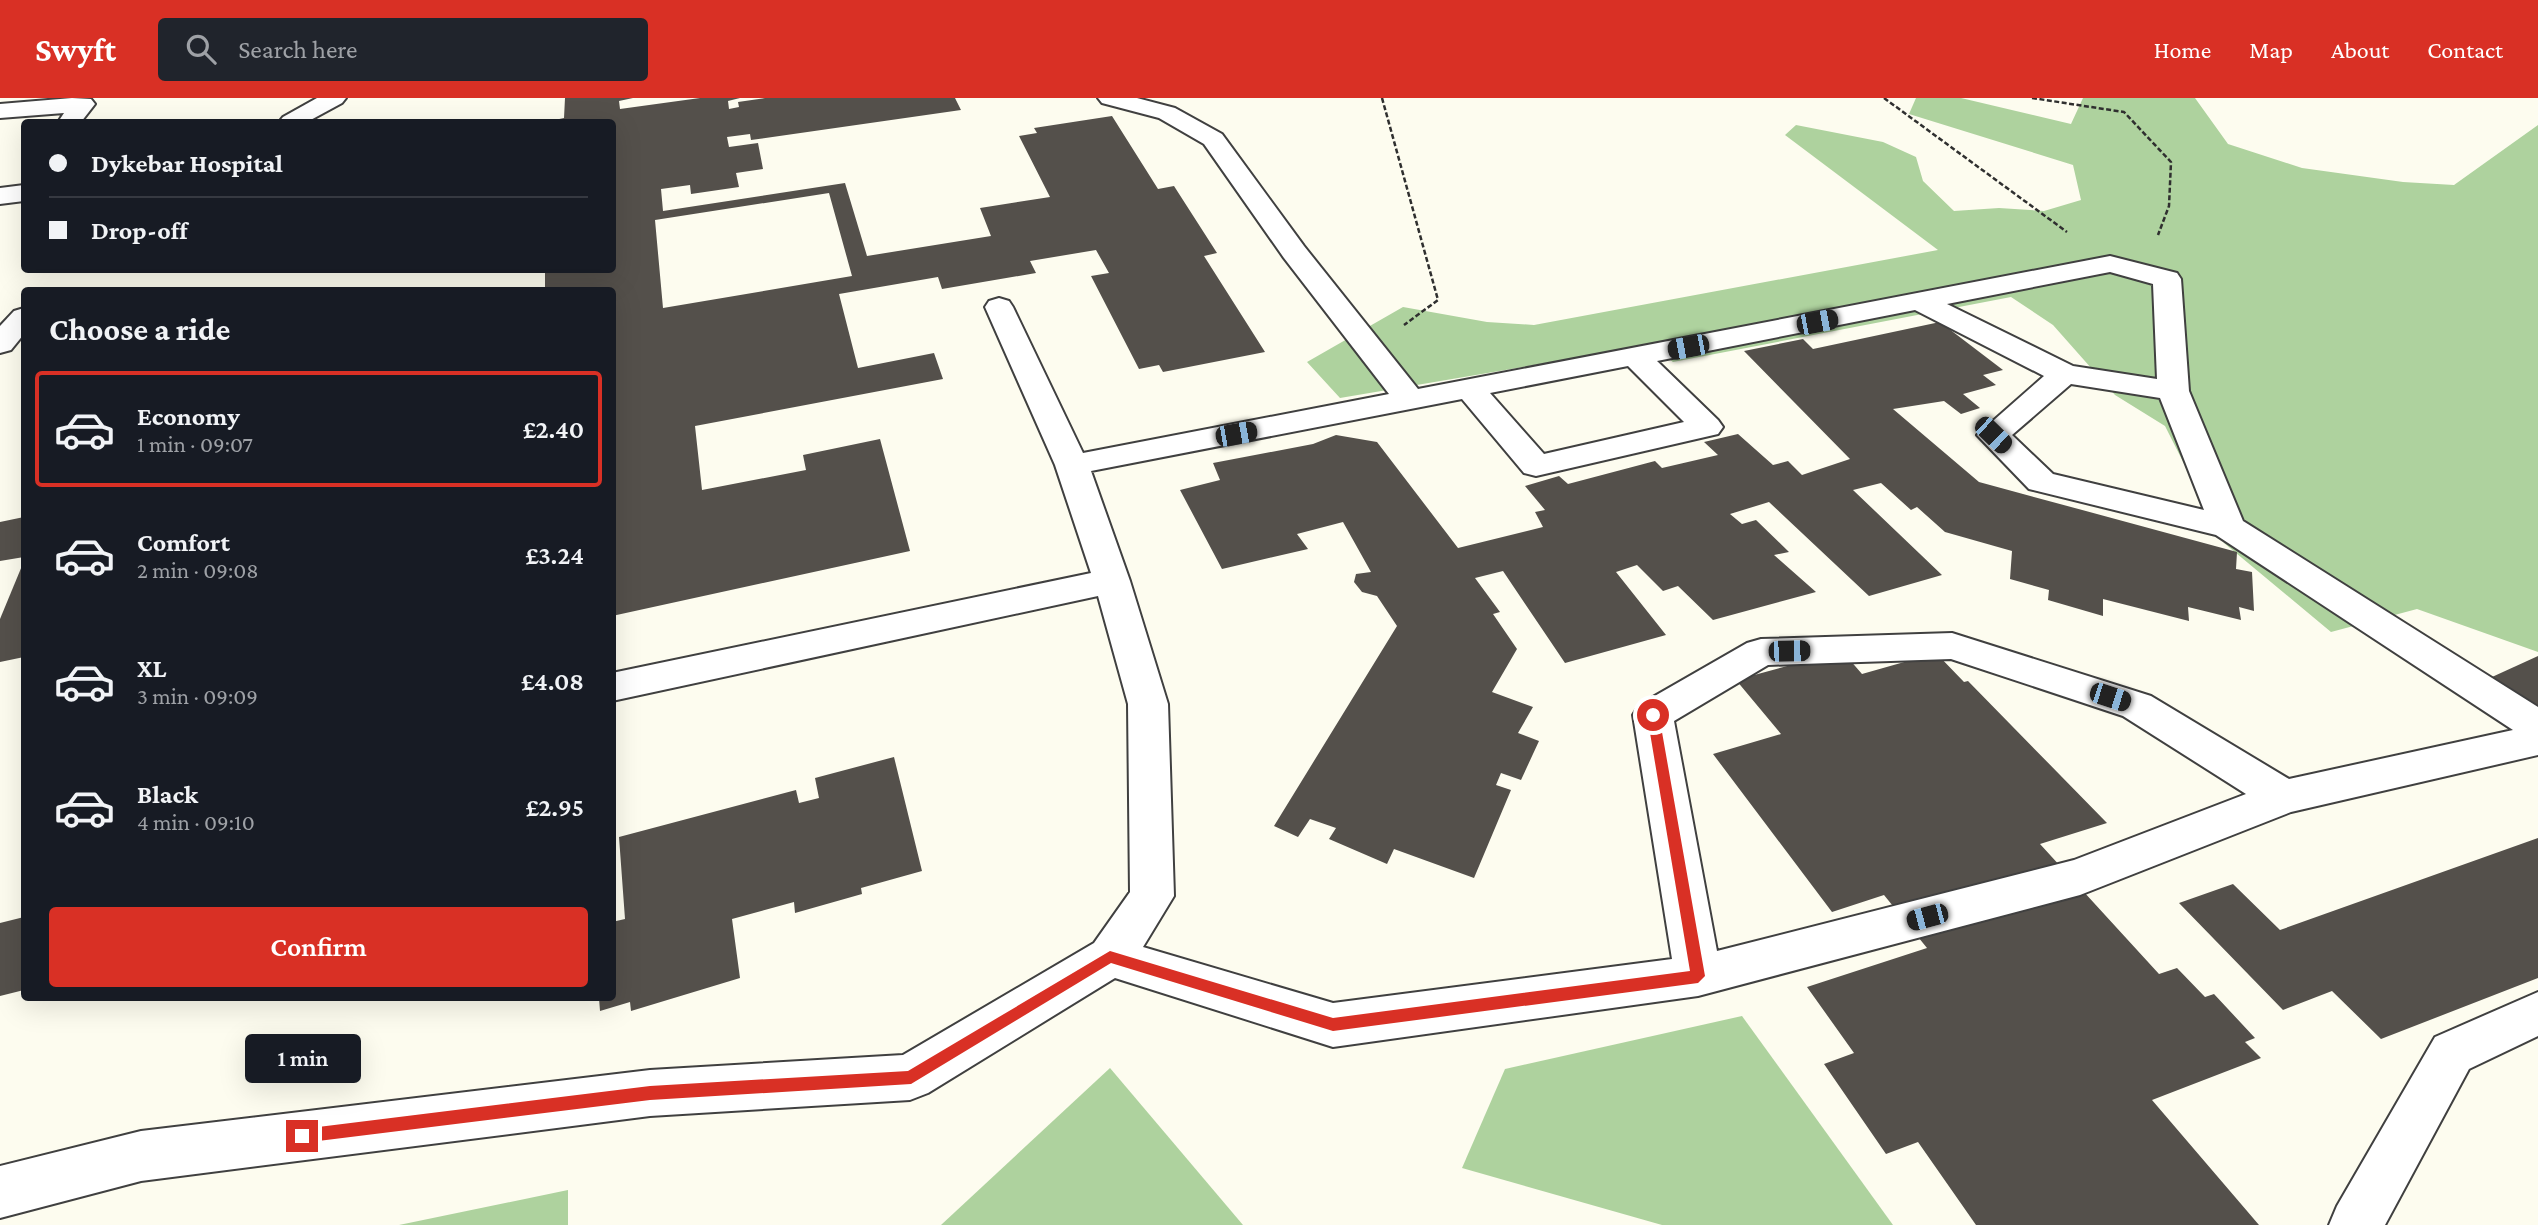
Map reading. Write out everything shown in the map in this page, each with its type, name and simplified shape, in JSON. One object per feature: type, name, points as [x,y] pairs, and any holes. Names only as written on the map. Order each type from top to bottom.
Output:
[{"type":"lane","points":[[296,119],[334,98]]},
{"type":"lane","points":[[1110,98],[1167,113],[1213,139],[1294,252],[1411,401]]},
{"type":"lane","points":[[0,111],[83,104],[71,119]]},
{"type":"lane","points":[[1072,465],[2110,264],[2167,279],[2173,391],[2228,527]]},
{"type":"lane","points":[[1921,302],[2065,374],[2173,391]]},
{"type":"lane","points":[[0,1192],[141,1156],[650,1093],[911,1077],[1110,957],[1152,896],[1148,704],[1112,581],[1072,465],[999,307]]},
{"type":"lane","points":[[0,344],[21,320]]},
{"type":"lane","points":[[1470,389],[1536,466],[1707,427],[1636,356]]},
{"type":"lane","points":[[2065,374],[1993,435],[2041,482],[2228,527],[2538,727]]},
{"type":"lane","points":[[616,686],[1112,581]]},
{"type":"lane","points":[[1698,976],[1653,715],[1761,652],[1952,646],[2137,706],[2284,797]]},
{"type":"lane","points":[[1110,957],[1333,1025],[1698,976],[2080,877],[2284,797],[2538,740]]},
{"type":"lane","points":[[2356,1225],[2452,1053],[2538,1013]]},
{"type":"path","points":[[1371,350],[1438,300],[1382,98]]},
{"type":"path","points":[[1884,98],[2110,264]]},
{"type":"path","points":[[2032,98],[2124,112],[2171,162],[2169,206],[2144,273]]},
{"type":"green space","points":[[1916,98],[1961,98],[2071,124],[2083,98],[2195,98],[2228,144],[2302,168],[2403,182],[2454,185],[2538,125],[2538,652],[2417,609],[2331,632],[2224,543],[2165,426],[2115,395],[2053,325],[2011,297],[1673,362],[1652,345],[1340,398],[1307,362],[1403,307],[1487,322],[1534,325],[1938,250],[1785,135],[1796,125],[1883,142],[1916,157],[1923,181],[1954,211],[1999,208],[2044,211],[2081,200],[2073,165],[1909,114]]},
{"type":"green space","points":[[1742,1016],[1893,1225],[1662,1225],[1462,1168],[1505,1069]]},
{"type":"green space","points":[[1110,1068],[1243,1225],[941,1225]]},
{"type":"green space","points":[[568,1190],[568,1225],[399,1225]]},
{"type":"building","points":[[565,98],[633,98],[619,101],[620,109],[700,98],[740,98],[728,101],[729,109],[739,107],[738,102],[765,98],[955,98],[961,110],[751,140],[750,134],[727,137],[729,147],[758,143],[763,169],[736,173],[739,187],[691,194],[690,185],[661,189],[663,211],[845,183],[867,256],[991,236],[980,208],[1050,197],[1019,136],[1037,133],[1034,128],[1112,116],[1158,189],[1174,186],[1217,253],[1204,256],[1265,352],[1163,372],[1159,365],[1139,369],[1091,276],[1109,273],[1096,250],[1030,261],[1036,273],[942,289],[938,277],[839,294],[858,368],[934,353],[943,379],[695,426],[702,490],[806,470],[803,455],[880,439],[910,551],[616,615],[616,287],[545,287],[545,273],[616,273],[616,119],[559,119],[564,118]],"holes":[[[829,193],[852,276],[663,308],[655,220]]]},
{"type":"building","points":[[1940,322],[2003,370],[1983,375],[1996,385],[1963,394],[1980,408],[1961,414],[1944,401],[1893,409],[1979,482],[2237,552],[2236,569],[2252,572],[2254,611],[2239,607],[2241,620],[2188,607],[2189,621],[2103,599],[2103,616],[2048,600],[2049,590],[2010,579],[2012,551],[1945,532],[1917,507],[1911,510],[1881,483],[1853,490],[1942,575],[1869,596],[1769,502],[1730,514],[1742,524],[1756,520],[1789,552],[1774,555],[1816,592],[1713,620],[1678,586],[1663,591],[1637,565],[1616,572],[1666,635],[1565,663],[1503,571],[1475,578],[1500,612],[1493,614],[1517,649],[1492,692],[1533,707],[1518,733],[1539,741],[1521,780],[1501,773],[1496,785],[1511,790],[1474,878],[1394,849],[1387,864],[1329,839],[1336,828],[1310,819],[1298,837],[1274,826],[1397,626],[1377,596],[1362,592],[1354,582],[1356,574],[1371,572],[1343,522],[1297,534],[1308,549],[1222,569],[1180,490],[1220,480],[1213,463],[1313,444],[1336,435],[1377,442],[1458,548],[1543,527],[1535,512],[1545,510],[1525,486],[1559,476],[1568,484],[1655,461],[1662,468],[1718,455],[1704,442],[1738,434],[1773,465],[1788,461],[1802,475],[1850,459],[1744,351],[1803,339],[1813,349]]},
{"type":"building","points":[[21,518],[21,558],[0,561],[0,522]]},
{"type":"building","points":[[21,568],[21,658],[0,662],[0,619]]},
{"type":"building","points":[[1842,651],[1862,674],[1936,653],[1964,682],[1968,681],[2107,823],[2040,844],[2159,974],[2177,968],[2205,997],[2214,994],[2255,1038],[2245,1042],[2261,1058],[2152,1100],[2259,1225],[1976,1225],[1918,1142],[1886,1154],[1824,1064],[1854,1053],[1807,987],[1927,948],[1884,895],[1832,912],[1713,754],[1781,734],[1736,680]]},
{"type":"building","points":[[2538,656],[2538,707],[2492,677]]},
{"type":"building","points":[[894,757],[922,871],[861,888],[862,894],[795,913],[794,902],[732,919],[740,978],[631,1011],[630,1002],[600,1011],[599,1001],[616,1001],[616,921],[625,919],[619,837],[796,790],[799,803],[819,798],[815,778]]},
{"type":"building","points":[[2538,838],[2538,978],[2381,1039],[2332,991],[2283,1010],[2179,903],[2233,884],[2280,930]]},
{"type":"building","points":[[21,918],[21,991],[0,996],[0,923]]},
{"type":"route","points":[[302,1136],[650,1093],[911,1077],[1110,957],[1333,1025],[1698,976],[1653,715]]}]
